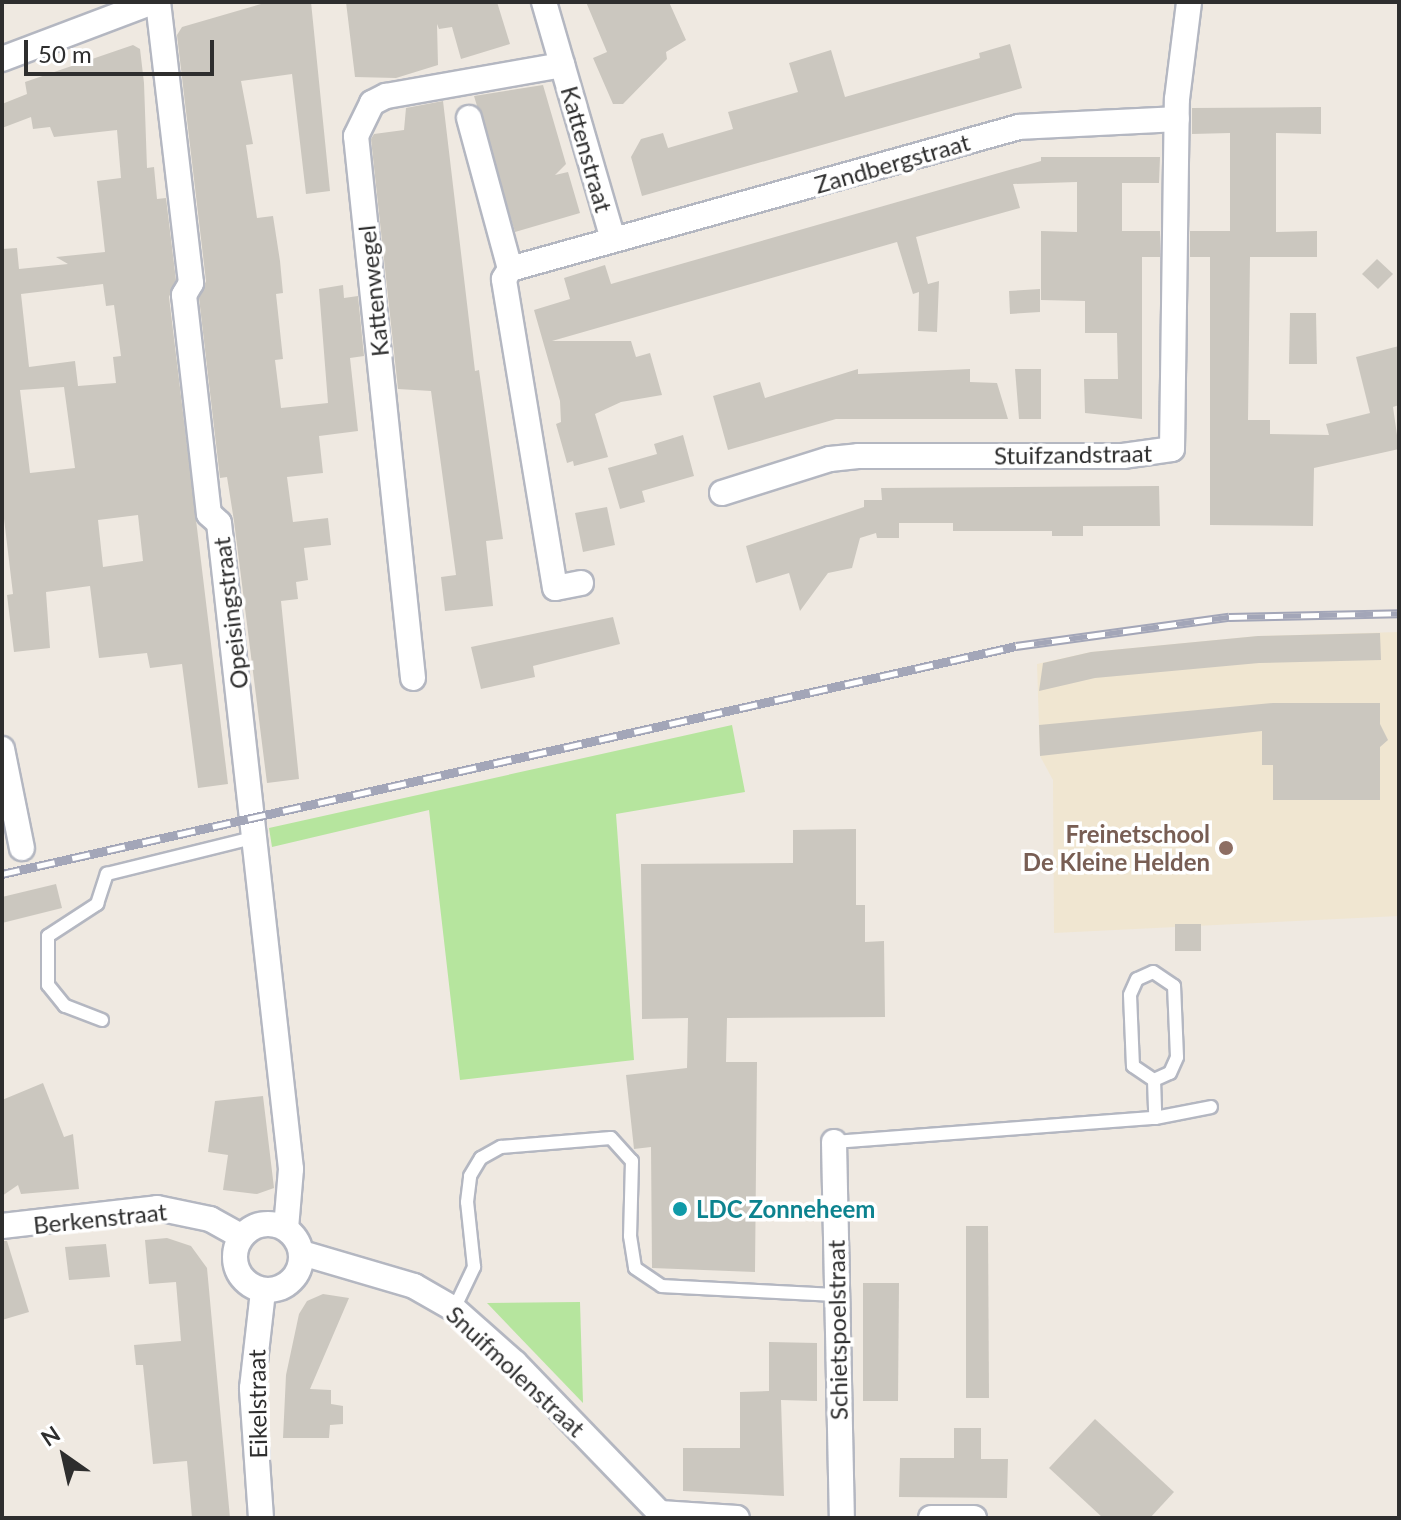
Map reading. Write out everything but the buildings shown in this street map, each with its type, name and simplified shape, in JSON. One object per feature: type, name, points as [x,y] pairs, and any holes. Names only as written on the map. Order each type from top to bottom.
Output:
[{"type":"street","points":[[2,59],[156,2]]},
{"type":"street","name":"Opeisingstraat","points":[[156,2],[191,283],[184,295],[209,514],[219,523],[247,748],[243,761],[291,1169],[286,1229]]},
{"type":"street","name":"Kattenstraat","points":[[510,269],[613,239],[544,2]]},
{"type":"street","name":"Stuifzandstraat","points":[[722,493],[830,459],[858,456],[1123,456],[1172,449],[1177,119],[1189,2]]},
{"type":"street","name":"Kattenwegel","points":[[413,678],[358,127],[372,103],[386,96],[562,65]]},
{"type":"street","points":[[469,118],[510,269],[504,279],[555,588],[581,583]]},
{"type":"street","name":"Zandbergstraat","points":[[613,239],[1019,127],[1177,119]]},
{"type":"street","points":[[2,749],[22,848]]},
{"type":"street","name":"Schietspoelstraat","points":[[834,1142],[834,1295],[842,1518]]},
{"type":"street","name":"Berkenstraat","points":[[2,1226],[157,1208],[210,1219],[241,1236]]},
{"type":"street","points":[[275,1223],[286,1229],[302,1253],[292,1281],[263,1291],[240,1277],[235,1264],[241,1236],[255,1226],[275,1223]]},
{"type":"street","name":"Snuifmolenstraat","points":[[302,1253],[414,1286],[454,1309],[515,1363],[660,1516]]},
{"type":"street","name":"Eikelstraat","points":[[261,1518],[252,1388],[263,1291]]},
{"type":"street","points":[[660,1516],[737,1518]]},
{"type":"street","points":[[931,1518],[974,1518]]},
{"type":"lane","points":[[102,1020],[65,1006],[48,985],[48,936],[97,904],[107,874],[252,838]]},
{"type":"lane","points":[[1153,972],[1174,986],[1177,1057],[1170,1073],[1154,1080],[1133,1066],[1130,995],[1137,979],[1153,972]]},
{"type":"lane","points":[[1154,1080],[1155,1118]]},
{"type":"lane","points":[[834,1142],[1155,1118],[1211,1107]]},
{"type":"lane","points":[[454,1309],[474,1267],[467,1202],[470,1176],[481,1158],[501,1147],[611,1138],[632,1161],[630,1236],[635,1268],[662,1286],[834,1295]]},
{"type":"shaded area","name":"Freinetschool De Kleine Helden","points":[[1399,632],[1399,916],[1054,933],[1053,780],[1040,756],[1037,664],[1091,652],[1258,636]]},
{"type":"green space","points":[[732,725],[745,792],[616,814],[634,1060],[460,1080],[429,810],[272,847],[269,828]]},
{"type":"green space","points":[[580,1302],[583,1403],[487,1303]]},
{"type":"railway","points":[[2,874],[1016,646],[1229,617],[1399,613]]},
{"type":"place","name":"Freinetschool De Kleine Helden","points":[[1226,848]]},
{"type":"place","name":"LDC Zonneheem","points":[[680,1209]]}]
